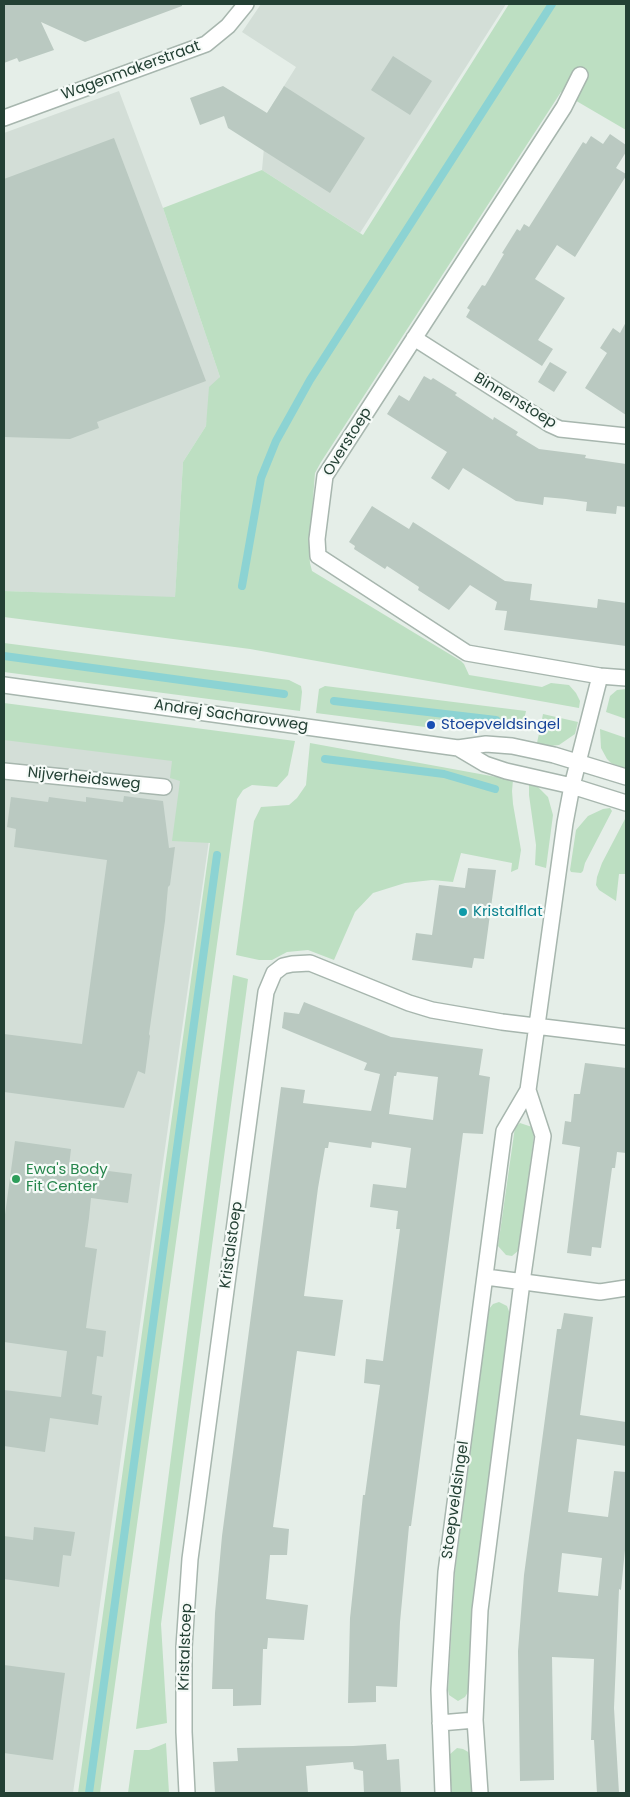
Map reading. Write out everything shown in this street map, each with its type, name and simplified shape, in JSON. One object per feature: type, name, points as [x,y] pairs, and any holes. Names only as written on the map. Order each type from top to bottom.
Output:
[{"type":"street","name":"Wagenmakerstraat","points":[[4,118],[206,44],[228,26],[246,4]]},
{"type":"street","name":"Overstoep","points":[[580,75],[564,107],[324,476],[317,539],[318,556],[467,653],[600,676],[626,678]]},
{"type":"street","name":"Binnenstoep","points":[[414,338],[549,424],[560,429],[626,436]]},
{"type":"street","points":[[572,786],[600,676]]},
{"type":"street","name":"Andrej Sacharovweg","points":[[4,686],[458,748],[486,744],[512,746],[579,761],[626,777]]},
{"type":"street","name":"Andrej Sacharovweg","points":[[458,748],[485,764],[506,771],[572,786],[626,803]]},
{"type":"street","name":"Nijverheidsweg","points":[[4,771],[164,787]]},
{"type":"street","name":"Stoepveldsingel","points":[[443,1793],[439,1690],[446,1572],[504,1131],[528,1090],[560,858],[572,786]]},
{"type":"street","name":"Kristalstoep","points":[[187,1793],[184,1732],[184,1656],[190,1559],[266,992],[274,973],[283,966],[310,963],[432,1010],[538,1027],[626,1037]]},
{"type":"street","name":"Stoepveldsingel","points":[[480,1793],[475,1720],[480,1610],[522,1282],[543,1136],[528,1090]]},
{"type":"street","points":[[486,1277],[600,1292],[626,1288]]},
{"type":"street","points":[[440,1724],[475,1720]]},
{"type":"shaded area","points":[[261,4],[506,4],[360,233],[262,170],[267,113],[296,67],[242,32]]},
{"type":"shaded area","points":[[119,91],[163,208],[220,377],[209,408],[206,426],[183,462],[175,598],[4,591],[4,133]]},
{"type":"shaded area","points":[[4,711],[223,742],[73,1793],[4,1793]]},
{"type":"green space","points":[[509,4],[626,4],[626,130],[561,92],[315,473],[309,551],[310,563],[312,571],[461,661],[469,675],[542,687],[551,683],[569,685],[580,701],[579,708],[250,649],[4,617],[4,591],[175,597],[183,462],[206,426],[209,387],[220,377],[163,208],[262,170],[363,235]]},
{"type":"green space","points":[[4,643],[289,680],[301,686],[300,711],[4,672]]},
{"type":"green space","points":[[325,686],[526,711],[523,725],[506,722],[504,730],[435,719],[433,728],[316,713],[319,689]]},
{"type":"green space","points":[[626,689],[626,719],[606,712],[610,696],[617,690]]},
{"type":"green space","points":[[4,703],[295,741],[288,775],[277,787],[252,785],[243,790],[237,799],[100,1793],[78,1793],[210,843],[172,841],[180,781],[170,778],[172,761],[4,740]]},
{"type":"green space","points":[[543,714],[578,722],[575,734],[559,745],[550,746],[537,743]]},
{"type":"green space","points":[[600,729],[626,738],[626,769],[611,763],[607,759],[601,748]]},
{"type":"green space","points":[[310,743],[513,780],[513,804],[521,850],[518,869],[511,872],[512,863],[461,853],[453,882],[432,880],[405,883],[373,893],[355,912],[334,960],[308,950],[287,952],[272,960],[259,960],[236,955],[254,821],[261,807],[289,805],[297,798],[306,785]]},
{"type":"green space","points":[[529,783],[536,785],[548,797],[553,815],[546,868],[535,865],[536,845]]},
{"type":"green space","points":[[610,808],[612,811],[585,863],[583,871],[581,873],[571,872],[576,830],[588,816]]},
{"type":"green space","points":[[625,819],[626,874],[619,874],[616,901],[599,890],[596,885],[602,863]]},
{"type":"green space","points":[[233,975],[248,979],[161,1624],[167,1723],[136,1729]]},
{"type":"green space","points":[[520,1123],[532,1127],[534,1135],[519,1250],[512,1256],[506,1255],[498,1246],[515,1127]]},
{"type":"green space","points":[[499,1302],[507,1306],[510,1314],[472,1609],[468,1692],[465,1697],[458,1701],[449,1695],[448,1690],[455,1571],[489,1309],[493,1304]]},
{"type":"green space","points":[[166,1743],[169,1793],[128,1793],[134,1750],[149,1750]]},
{"type":"green space","points":[[457,1748],[470,1753],[473,1793],[452,1793],[448,1761],[449,1755]]},
{"type":"building","points":[[4,4],[182,4],[182,6],[85,42],[41,22],[54,50],[19,62],[17,58],[4,63]]},
{"type":"building","points":[[393,56],[432,81],[410,115],[371,90]]},
{"type":"building","points":[[223,86],[267,113],[284,86],[365,138],[330,193],[228,128],[224,116],[200,125],[190,98]]},
{"type":"building","points":[[610,134],[626,145],[626,152],[616,168],[626,174],[626,176],[575,257],[557,245],[535,279],[565,298],[538,340],[553,349],[542,366],[466,317],[470,310],[467,308],[482,285],[485,286],[517,229],[520,231],[524,224],[529,227],[583,142],[586,144],[591,136],[603,144]]},
{"type":"building","points":[[114,138],[206,381],[97,422],[99,428],[70,439],[4,437],[4,179]]},
{"type":"building","points":[[626,322],[626,415],[585,388],[607,353],[600,348],[613,328],[620,333]]},
{"type":"building","points":[[550,362],[567,372],[554,392],[538,382]]},
{"type":"building","points":[[424,376],[431,380],[433,378],[457,393],[455,395],[493,420],[494,417],[518,432],[516,435],[539,449],[586,455],[585,458],[626,464],[626,507],[617,506],[616,514],[586,511],[587,502],[566,499],[544,497],[543,505],[516,501],[463,468],[449,490],[431,478],[447,452],[387,414],[399,395],[409,401]]},
{"type":"building","points":[[372,506],[409,529],[413,522],[505,581],[532,584],[530,600],[597,608],[598,599],[626,603],[626,646],[504,630],[507,611],[495,610],[497,602],[470,585],[449,610],[418,590],[419,587],[387,566],[385,569],[354,549],[355,546],[349,542]]},
{"type":"building","points":[[124,796],[163,801],[169,848],[175,847],[170,885],[168,887],[145,1074],[138,1071],[124,1108],[4,1092],[4,1034],[82,1044],[107,860],[14,847],[16,829],[7,827],[11,797],[48,802],[49,797],[86,802],[86,797],[123,802]]},
{"type":"building","name":"Kristalflat","points":[[468,868],[496,870],[484,959],[474,958],[472,968],[412,960],[416,933],[432,935],[439,885],[465,888]]},
{"type":"building","points":[[304,1002],[391,1037],[483,1049],[479,1075],[490,1077],[483,1134],[463,1133],[411,1526],[409,1526],[400,1622],[397,1687],[376,1686],[376,1702],[348,1703],[350,1618],[363,1495],[365,1495],[380,1385],[364,1383],[366,1359],[383,1361],[400,1229],[396,1229],[398,1211],[370,1207],[373,1184],[406,1188],[411,1148],[372,1142],[371,1148],[329,1142],[328,1148],[325,1148],[318,1188],[304,1296],[343,1300],[335,1356],[297,1351],[273,1527],[289,1529],[287,1555],[270,1555],[266,1599],[308,1605],[304,1640],[268,1638],[267,1649],[263,1649],[261,1705],[233,1706],[233,1689],[212,1689],[215,1613],[222,1536],[281,1087],[305,1090],[303,1103],[371,1111],[380,1074],[364,1070],[367,1063],[282,1028],[284,1012],[299,1014]],"holes":[[[397,1072],[438,1077],[433,1120],[389,1114],[394,1076],[396,1076]]]},
{"type":"building","points":[[585,1063],[626,1068],[626,1153],[617,1152],[615,1168],[612,1168],[601,1248],[592,1247],[591,1256],[567,1253],[580,1147],[562,1144],[565,1121],[571,1122],[574,1094],[580,1094]]},
{"type":"building","points":[[15,1141],[71,1149],[69,1166],[132,1174],[128,1203],[91,1198],[85,1247],[97,1249],[86,1328],[106,1331],[103,1357],[97,1356],[92,1394],[102,1396],[98,1425],[50,1418],[45,1452],[4,1446],[4,1390],[61,1397],[67,1351],[4,1342],[4,1222]]},
{"type":"building","points":[[564,1313],[593,1317],[580,1415],[626,1422],[626,1446],[577,1439],[568,1512],[608,1517],[614,1471],[626,1472],[626,1540],[621,1590],[619,1589],[614,1708],[619,1793],[597,1793],[594,1740],[591,1740],[594,1659],[552,1657],[554,1780],[520,1781],[518,1651],[524,1575],[557,1329],[561,1329]],"holes":[[[562,1553],[602,1558],[598,1596],[558,1592]]]},
{"type":"building","points":[[34,1527],[75,1532],[71,1556],[63,1555],[59,1587],[4,1579],[4,1536],[33,1540]]},
{"type":"building","points":[[4,1665],[65,1673],[53,1760],[4,1753]]},
{"type":"building","points":[[386,1744],[387,1760],[399,1759],[401,1793],[364,1793],[363,1771],[354,1769],[353,1762],[306,1766],[308,1793],[215,1793],[213,1762],[238,1761],[237,1748]]},
{"type":"waterway","points":[[242,586],[261,478],[276,441],[310,380],[552,4]]},
{"type":"waterway","points":[[4,656],[284,694]]},
{"type":"waterway","points":[[334,701],[496,720]]},
{"type":"waterway","points":[[325,759],[444,774],[495,789]]},
{"type":"waterway","points":[[89,1793],[217,855]]},
{"type":"place","name":"Stoepveldsingel","points":[[431,725]]},
{"type":"place","name":"Kristalflat","points":[[463,912]]},
{"type":"place","name":"Ewa's Body Fit Center","points":[[16,1179]]}]
